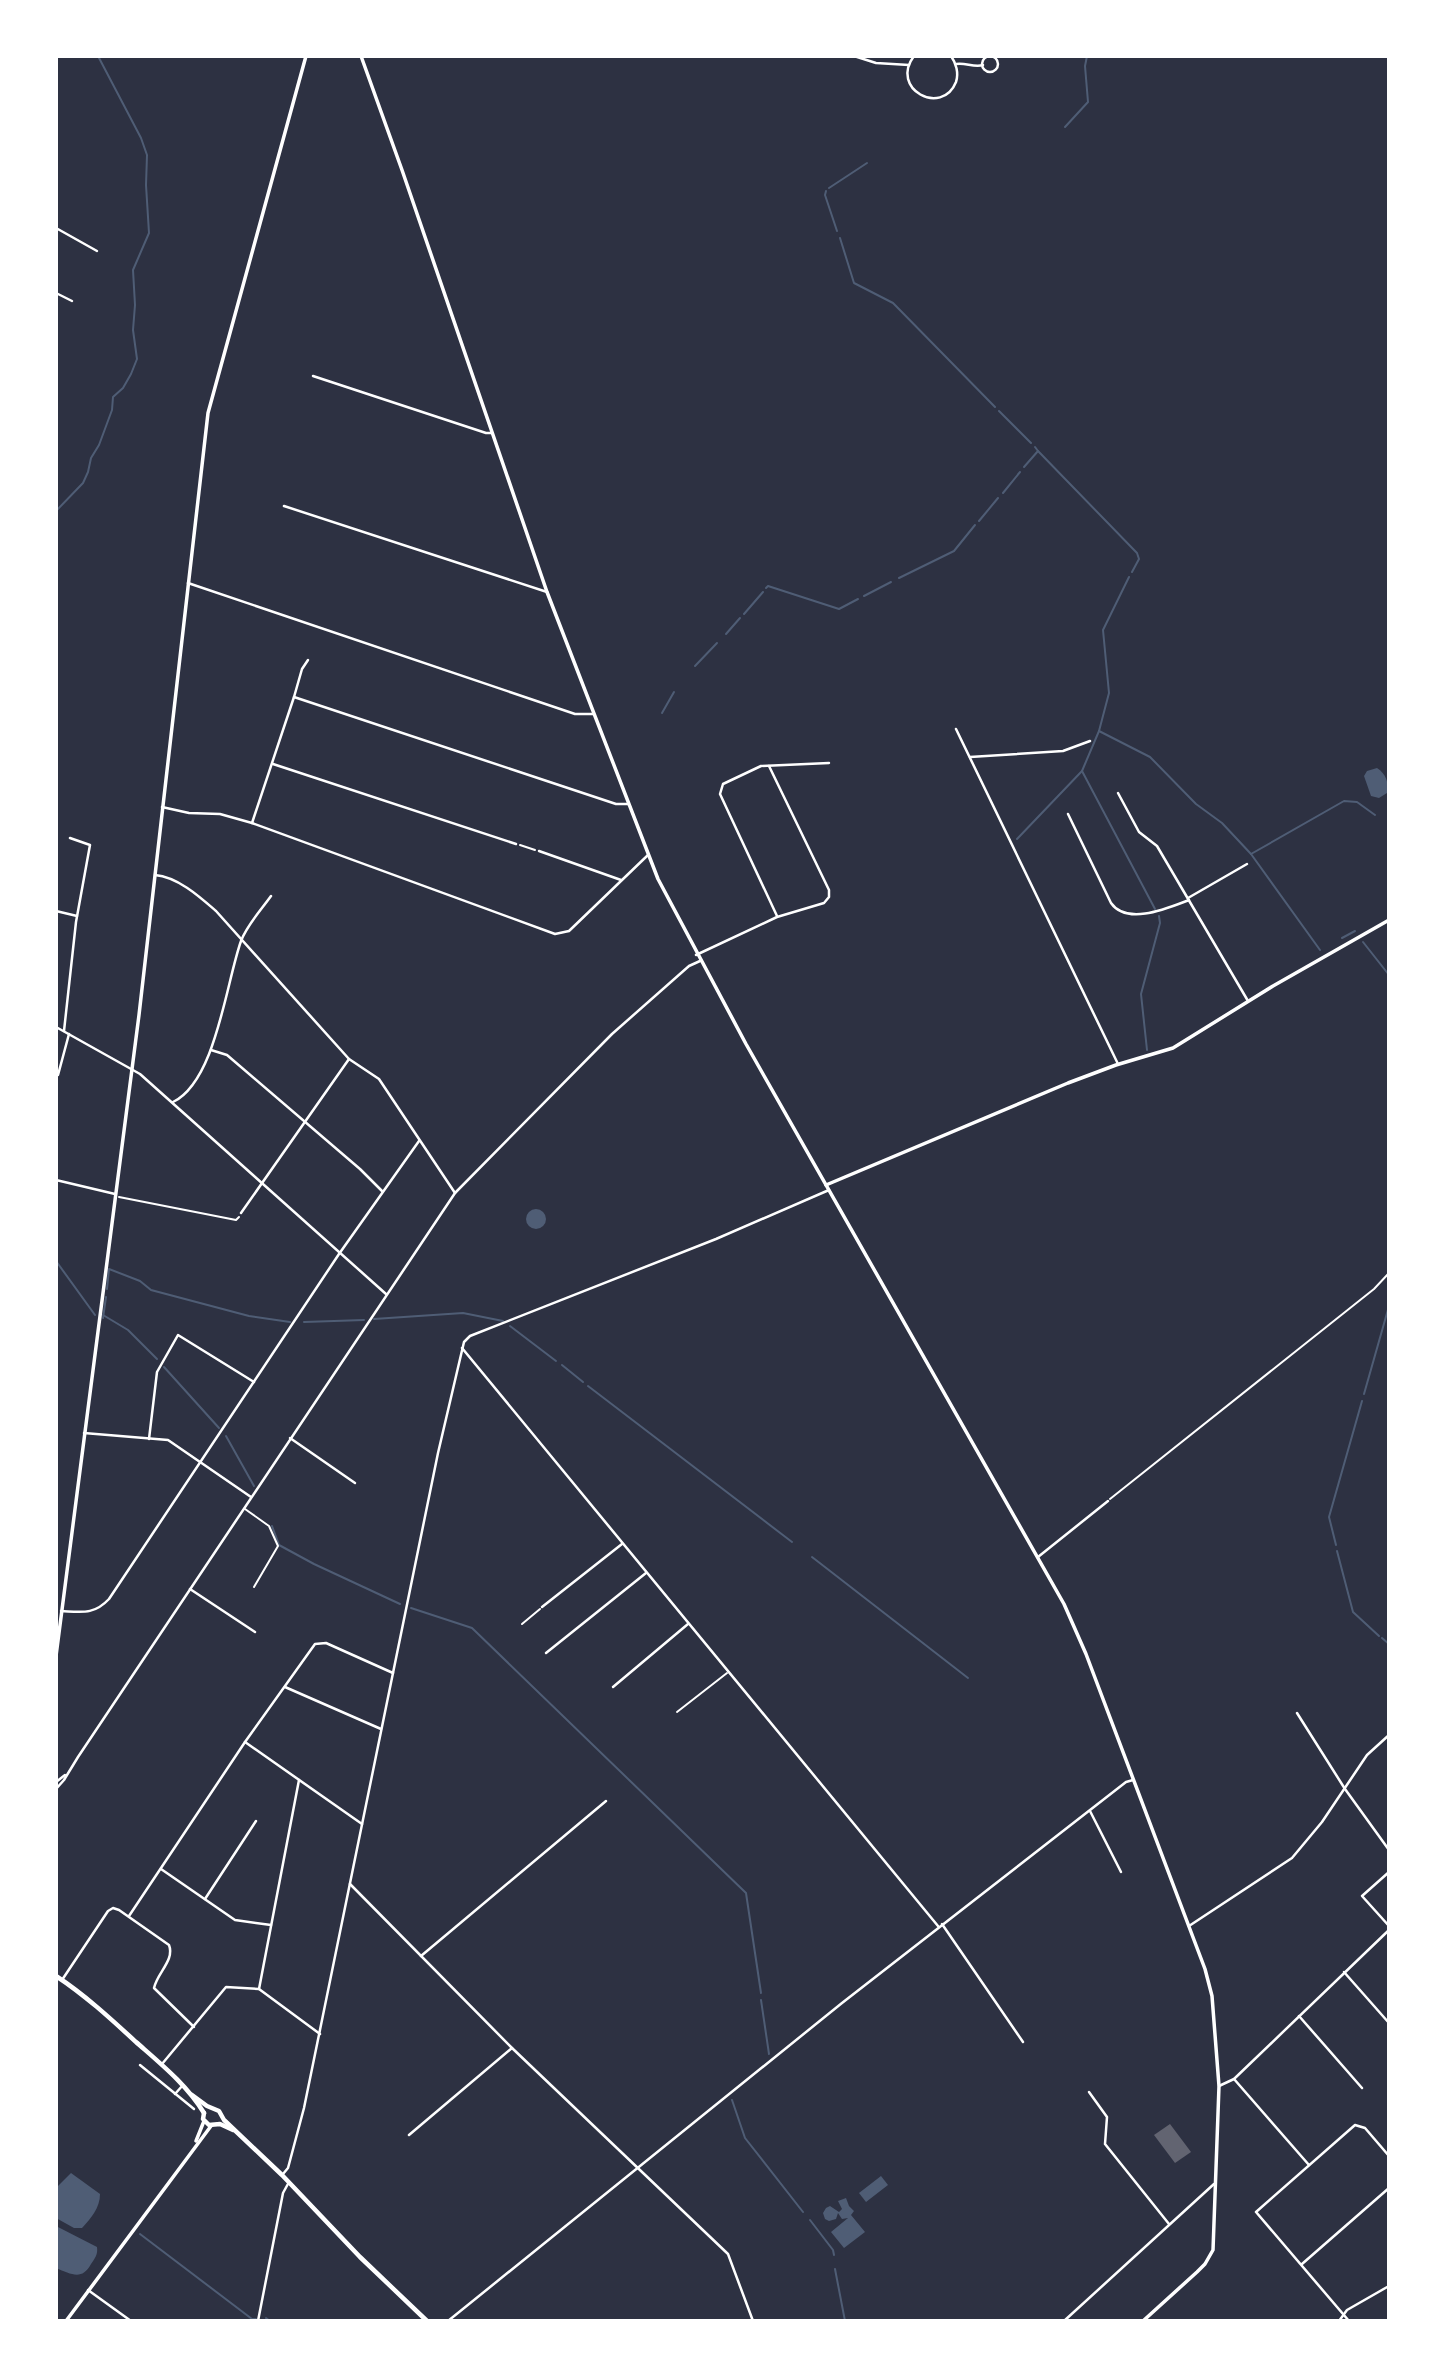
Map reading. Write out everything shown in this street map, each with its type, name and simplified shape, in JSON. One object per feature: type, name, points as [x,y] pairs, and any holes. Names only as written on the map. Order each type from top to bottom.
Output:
[{"type":"main road","points":[[56,1976],[98,2008],[162,2064],[192,2095],[204,2113],[204,2121],[211,2126],[217,2125],[235,2131]]},
{"type":"main road","points":[[192,2095],[219,2111],[235,2131],[427,2321]]},
{"type":"main road","points":[[204,2113],[212,2108]]},
{"type":"main road","points":[[217,2125],[222,2117]]},
{"type":"street","points":[[56,1656],[132,1069],[208,414],[306,56]]},
{"type":"street","points":[[361,56],[547,592],[648,855],[696,954],[1075,1626],[1205,1969],[1212,1996],[1219,2086],[1214,2243],[1210,2258],[1143,2321]]},
{"type":"street","points":[[854,56],[876,63],[909,65]]},
{"type":"street","points":[[914,56],[907,76],[920,95],[932,98],[950,92],[957,78],[956,64],[951,56]]},
{"type":"street","points":[[989,56],[999,63],[997,69],[992,72],[985,70],[983,65],[985,58],[989,56]]},
{"type":"street","points":[[956,64],[983,65]]},
{"type":"street","points":[[56,228],[97,251]]},
{"type":"street","points":[[56,293],[72,301]]},
{"type":"street","points":[[313,376],[492,433]]},
{"type":"street","points":[[284,506],[547,592]]},
{"type":"street","points":[[188,583],[575,714],[593,714]]},
{"type":"street","points":[[252,823],[302,670],[308,660]]},
{"type":"street","points":[[294,697],[616,804],[628,804]]},
{"type":"street","points":[[956,729],[1118,1064]]},
{"type":"street","points":[[970,757],[1063,751],[1090,741]]},
{"type":"street","points":[[273,764],[516,844]]},
{"type":"street","points":[[777,916],[719,791],[723,784],[754,768],[829,764]]},
{"type":"street","points":[[696,954],[777,916],[824,902],[828,897],[829,890],[769,766]]},
{"type":"street","points":[[1118,793],[1139,832],[1157,846],[1248,1001]]},
{"type":"street","points":[[162,807],[189,813],[220,814],[252,823],[555,934],[569,931],[648,855]]},
{"type":"street","points":[[1068,814],[1111,903],[1119,912],[1126,914],[1158,912],[1189,899],[1247,864]]},
{"type":"street","points":[[64,1031],[77,916],[90,845],[70,838]]},
{"type":"street","points":[[539,851],[621,880]]},
{"type":"street","points":[[155,875],[174,881],[199,896],[242,938],[349,1059],[379,1079],[455,1193]]},
{"type":"street","points":[[173,1102],[189,1090],[211,1050],[242,938],[271,896]]},
{"type":"street","points":[[56,911],[77,916]]},
{"type":"street","points":[[282,2175],[290,2163],[320,2034],[438,1452],[464,1342],[470,1336],[716,1239],[828,1187],[1118,1064],[1174,1048],[1248,1001],[1389,920]]},
{"type":"street","points":[[56,1789],[455,1193],[612,1034],[689,966],[700,961]]},
{"type":"street","points":[[56,1027],[132,1069],[173,1102],[386,1294]]},
{"type":"street","points":[[58,1076],[69,1034]]},
{"type":"street","points":[[211,1050],[227,1055],[382,1191]]},
{"type":"street","points":[[241,1213],[349,1059]]},
{"type":"street","points":[[61,1611],[90,1612],[101,1608],[202,1462],[339,1254],[419,1141]]},
{"type":"street","points":[[56,1180],[115,1195]]},
{"type":"street","points":[[149,1439],[157,1372],[178,1335],[254,1382]]},
{"type":"street","points":[[462,1348],[728,1673],[940,1926],[1023,2042]]},
{"type":"street","points":[[84,1433],[168,1440],[251,1497]]},
{"type":"street","points":[[290,1438],[355,1483]]},
{"type":"street","points":[[1038,1558],[1108,1501]]},
{"type":"street","points":[[542,1607],[622,1544]]},
{"type":"street","points":[[546,1653],[646,1573]]},
{"type":"street","points":[[190,1589],[255,1632]]},
{"type":"street","points":[[613,1686],[688,1624]]},
{"type":"street","points":[[129,1916],[245,1742],[316,1644],[321,1642],[393,1673]]},
{"type":"street","points":[[285,1687],[382,1730]]},
{"type":"street","points":[[1297,1713],[1345,1789],[1389,1850]]},
{"type":"street","points":[[1189,1926],[1292,1858],[1322,1822],[1367,1755],[1389,1735]]},
{"type":"street","points":[[245,1742],[362,1824]]},
{"type":"street","points":[[56,1782],[67,1773]]},
{"type":"street","points":[[260,1989],[299,1780]]},
{"type":"street","points":[[447,2321],[940,1926],[1126,1782],[1133,1780]]},
{"type":"street","points":[[421,1956],[606,1801]]},
{"type":"street","points":[[1090,1811],[1121,1872]]},
{"type":"street","points":[[205,1899],[256,1821]]},
{"type":"street","points":[[161,1868],[235,1920],[271,1925]]},
{"type":"street","points":[[1219,2086],[1234,2079],[1389,1928],[1362,1896],[1389,1872]]},
{"type":"street","points":[[350,1884],[512,2048],[728,2254],[752,2321]]},
{"type":"street","points":[[62,1980],[108,1911],[113,1908],[129,1916],[169,1945],[170,1956],[155,1981],[154,1988],[194,2027]]},
{"type":"street","points":[[1344,1972],[1389,2023]]},
{"type":"street","points":[[162,2064],[226,1987],[260,1989],[320,2034]]},
{"type":"street","points":[[1299,2016],[1362,2088]]},
{"type":"street","points":[[409,2135],[512,2048]]},
{"type":"street","points":[[140,2065],[194,2109]]},
{"type":"street","points":[[1234,2079],[1309,2165]]},
{"type":"street","points":[[175,2094],[183,2085]]},
{"type":"street","points":[[1089,2092],[1107,2117],[1105,2144],[1170,2224]]},
{"type":"street","points":[[194,2147],[204,2121]]},
{"type":"street","points":[[1349,2321],[1256,2213],[1352,2127],[1359,2125],[1364,2128],[1389,2156]]},
{"type":"street","points":[[66,2321],[211,2126]]},
{"type":"street","points":[[258,2321],[283,2193],[289,2182]]},
{"type":"street","points":[[1064,2321],[1217,2182]]},
{"type":"street","points":[[1301,2264],[1389,2188]]},
{"type":"street","points":[[1339,2321],[1347,2310],[1389,2286]]},
{"type":"street","points":[[88,2290],[131,2321]]},
{"type":"lane","points":[[244,1509],[269,1526],[278,1546],[254,1587]]},
{"type":"lane","points":[[677,1712],[728,1673]]},
{"type":"path","points":[[516,844],[539,851]]},
{"type":"path","points":[[56,1090],[58,1076]]},
{"type":"path","points":[[115,1195],[236,1220],[241,1213]]},
{"type":"path","points":[[1108,1501],[1374,1289],[1389,1273]]},
{"type":"path","points":[[522,1624],[542,1607]]},
{"type":"water","points":[[1377,768],[1385,776],[1388,785],[1387,793],[1379,798],[1371,796],[1364,776],[1367,771]]},
{"type":"water","points":[[532,1209],[540,1209],[546,1219],[540,1229],[532,1229],[526,1223],[526,1215]]},
{"type":"water","points":[[71,2173],[100,2194],[97,2208],[82,2228],[74,2228],[56,2218],[56,2188]]},
{"type":"water","points":[[881,2176],[888,2185],[866,2202],[859,2193]]},
{"type":"water","points":[[846,2198],[854,2211],[851,2215],[865,2232],[844,2248],[831,2232],[848,2218],[842,2219],[838,2213],[836,2219],[829,2221],[823,2213],[830,2206],[839,2212],[842,2209],[838,2201]]},
{"type":"water","points":[[56,2226],[97,2247],[96,2256],[84,2273],[76,2275],[56,2268]]},
{"type":"building","points":[[1170,2124],[1191,2152],[1175,2163],[1154,2135]]},
{"type":"waterway","points":[[56,511],[83,483],[112,410],[113,397],[123,388],[137,359],[133,330],[133,270],[149,233],[147,155],[141,138],[98,56]]},
{"type":"waterway","points":[[1065,127],[1088,102],[1085,66],[1087,56]]},
{"type":"waterway","points":[[829,188],[867,163]]},
{"type":"waterway","points":[[826,191],[837,231]]},
{"type":"waterway","points":[[840,238],[854,283],[893,303],[995,407]]},
{"type":"waterway","points":[[999,411],[1031,443]]},
{"type":"waterway","points":[[1024,467],[1038,451],[1035,447]]},
{"type":"waterway","points":[[1038,451],[1137,553],[1139,559],[1132,572]]},
{"type":"waterway","points":[[1003,493],[1020,472]]},
{"type":"waterway","points":[[979,521],[998,498]]},
{"type":"waterway","points":[[899,578],[954,551],[975,525]]},
{"type":"waterway","points":[[1017,839],[1082,771],[1099,731],[1109,693],[1103,630],[1129,577]]},
{"type":"waterway","points":[[864,596],[891,582]]},
{"type":"waterway","points":[[766,588],[768,586],[839,609],[858,599]]},
{"type":"waterway","points":[[744,614],[763,592]]},
{"type":"waterway","points":[[726,634],[740,618]]},
{"type":"waterway","points":[[695,666],[717,643]]},
{"type":"waterway","points":[[662,713],[674,692]]},
{"type":"waterway","points":[[1099,731],[1150,757],[1196,804],[1222,823],[1251,854],[1320,950]]},
{"type":"waterway","points":[[1082,771],[1155,909]]},
{"type":"waterway","points":[[1251,854],[1344,801],[1357,802],[1375,815]]},
{"type":"waterway","points":[[1147,1050],[1141,994],[1160,923],[1159,916]]},
{"type":"waterway","points":[[1342,938],[1355,931]]},
{"type":"waterway","points":[[1363,942],[1389,975]]},
{"type":"waterway","points":[[56,1261],[95,1315]]},
{"type":"waterway","points":[[107,1289],[109,1269],[140,1281],[151,1290],[249,1316],[290,1322]]},
{"type":"waterway","points":[[103,1318],[106,1297]]},
{"type":"waterway","points":[[1364,1394],[1389,1306]]},
{"type":"waterway","points":[[374,1319],[463,1313],[503,1321]]},
{"type":"waterway","points":[[103,1315],[128,1330],[157,1359]]},
{"type":"waterway","points":[[304,1322],[364,1320]]},
{"type":"waterway","points":[[510,1326],[556,1361]]},
{"type":"waterway","points":[[562,1365],[583,1382]]},
{"type":"waterway","points":[[164,1367],[219,1428]]},
{"type":"waterway","points":[[588,1386],[792,1542]]},
{"type":"waterway","points":[[1336,1545],[1329,1517],[1362,1401]]},
{"type":"waterway","points":[[226,1436],[254,1486]]},
{"type":"waterway","points":[[272,1526],[279,1545],[400,1604]]},
{"type":"waterway","points":[[1337,1551],[1353,1612],[1379,1636]]},
{"type":"waterway","points":[[812,1557],[968,1678]]},
{"type":"waterway","points":[[411,1608],[472,1628],[746,1893],[761,1993]]},
{"type":"waterway","points":[[1382,1638],[1389,1644]]},
{"type":"waterway","points":[[761,2000],[769,2054]]},
{"type":"waterway","points":[[732,2100],[745,2138],[803,2212]]},
{"type":"waterway","points":[[810,2220],[834,2255]]},
{"type":"waterway","points":[[140,2234],[252,2319],[256,2319]]},
{"type":"waterway","points":[[835,2269],[845,2321]]},
{"type":"waterway","points":[[266,2318],[270,2321]]}]
